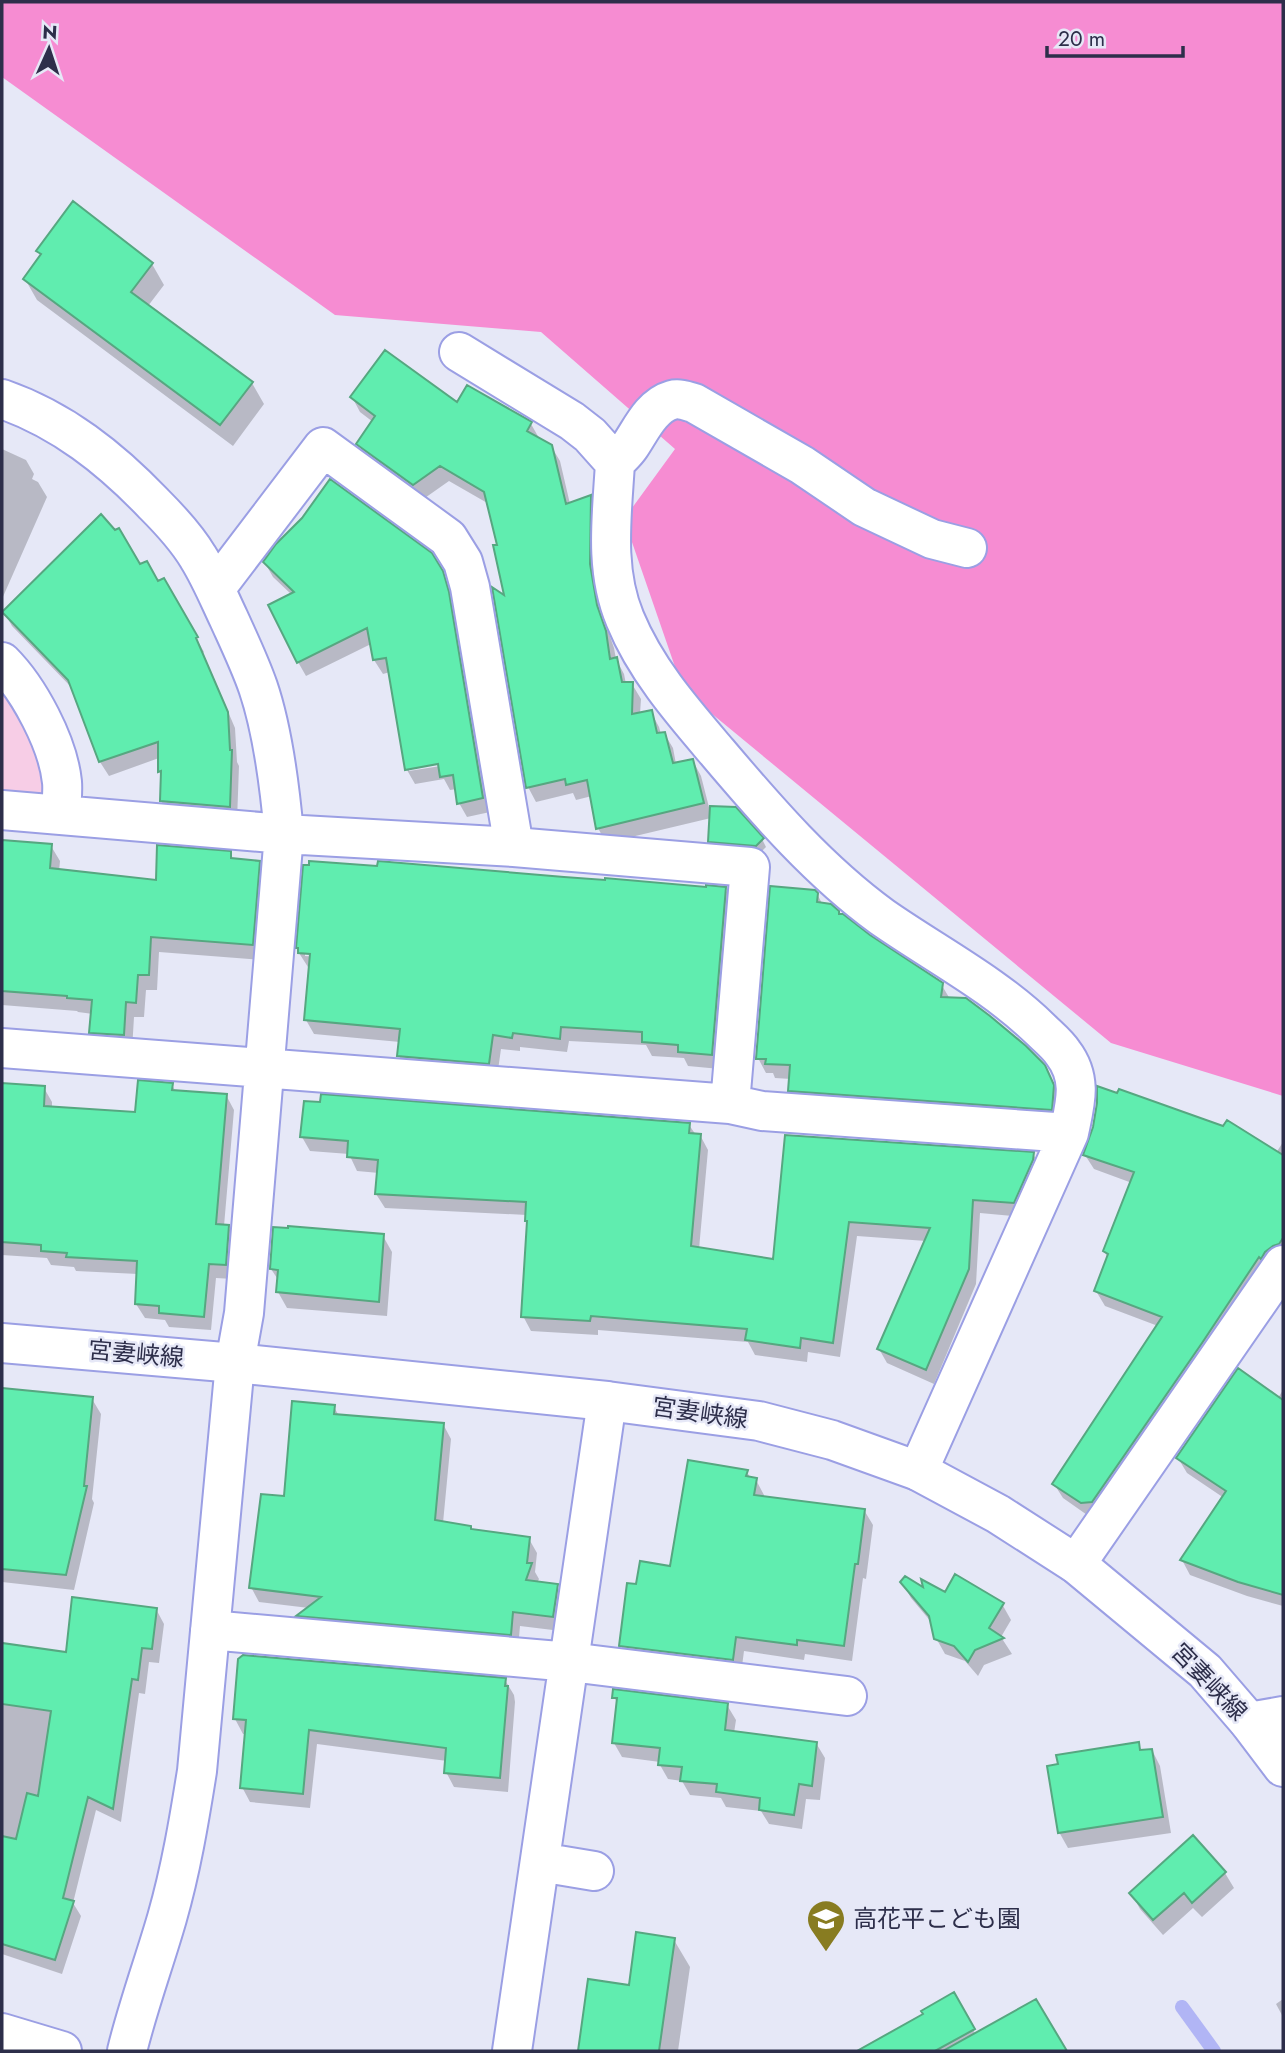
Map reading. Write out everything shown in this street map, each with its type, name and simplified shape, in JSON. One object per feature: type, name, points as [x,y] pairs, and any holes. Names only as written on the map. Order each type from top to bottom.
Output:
[{"type":"street","points":[[459,352],[572,421],[590,435],[615,463]]},
{"type":"street","points":[[2,399],[28,408],[93,447],[131,480],[174,524],[198,556],[259,689],[279,787],[285,834],[244,1313],[235,1363],[197,1771],[188,1831],[167,1919],[127,2051]]},
{"type":"street","points":[[918,1471],[1069,1133],[1077,1085],[1072,1067],[1063,1051],[1025,1015],[959,966],[884,918],[842,887],[767,811],[673,701],[640,650],[624,618],[616,590],[610,552],[615,463],[650,416],[670,400],[681,399],[694,403],[802,465],[864,507],[932,539],[967,548]]},
{"type":"street","points":[[215,589],[323,447],[448,538],[463,562],[470,587],[514,847]]},
{"type":"street","points":[[2,662],[27,694],[49,737],[62,782],[61,815]]},
{"type":"street","points":[[2,810],[285,834],[514,847],[750,867],[730,1104]]},
{"type":"street","points":[[2,1048],[730,1104],[762,1111],[1069,1133]]},
{"type":"street","points":[[1076,1564],[1283,1265]]},
{"type":"street","name":"宮妻峡線","points":[[2,1343],[235,1363],[607,1401],[759,1421],[832,1440],[918,1471],[998,1514],[1076,1564],[1266,1719],[1283,1767]]},
{"type":"street","points":[[512,2051],[607,1401]]},
{"type":"street","points":[[210,1630],[570,1662],[847,1696]]},
{"type":"street","points":[[540,1862],[594,1871]]},
{"type":"street","points":[[2,2033],[62,2051]]},
{"type":"shaded area","points":[[2,2],[1283,2],[1283,1096],[1111,1043],[683,690],[624,519],[675,449],[541,332],[335,315],[2,77]]},
{"type":"shaded area","points":[[2,684],[20,706],[48,786],[38,799],[2,796]]},
{"type":"building","points":[[73,201],[153,263],[131,292],[253,382],[220,425],[23,279],[41,254],[36,251]]},
{"type":"building","points":[[385,350],[457,402],[467,385],[532,422],[527,431],[552,445],[566,504],[591,495],[590,564],[610,659],[617,657],[622,682],[633,682],[632,714],[652,710],[657,733],[665,732],[673,763],[693,759],[704,803],[596,829],[587,780],[566,785],[565,779],[526,788],[492,587],[504,595],[493,545],[497,545],[484,492],[440,466],[413,485],[356,444],[375,416],[350,397]]},
{"type":"building","points":[[330,479],[432,553],[443,571],[449,592],[483,798],[457,804],[453,775],[440,777],[438,764],[405,770],[386,658],[373,660],[367,628],[297,663],[268,605],[294,592],[263,562],[276,544],[302,518]]},
{"type":"building","points":[[101,514],[115,530],[119,528],[140,564],[147,561],[158,581],[164,578],[198,637],[196,638],[228,712],[232,750],[230,807],[160,801],[158,742],[99,762],[68,680],[2,612]]},
{"type":"building","points":[[710,806],[736,807],[764,838],[756,846],[708,842]]},
{"type":"building","points":[[2,840],[52,844],[50,868],[156,880],[157,845],[231,851],[231,858],[260,861],[253,945],[151,937],[149,975],[138,975],[136,1003],[126,1002],[124,1035],[89,1033],[92,1000],[2,991]]},
{"type":"building","points":[[309,861],[377,866],[378,861],[726,887],[712,1055],[678,1052],[678,1045],[642,1042],[642,1032],[561,1027],[560,1039],[513,1033],[512,1038],[493,1035],[489,1064],[397,1056],[400,1029],[304,1020],[310,954],[298,953],[296,948],[303,865],[309,865]]},
{"type":"building","points":[[770,886],[815,890],[818,893],[817,902],[831,904],[839,914],[843,914],[943,983],[941,997],[966,998],[990,1016],[1045,1065],[1054,1085],[1052,1110],[788,1091],[790,1065],[765,1064],[766,1059],[756,1059]]},
{"type":"building","points":[[138,1080],[173,1083],[172,1090],[227,1094],[216,1224],[229,1225],[226,1265],[209,1264],[204,1317],[159,1313],[159,1306],[135,1304],[137,1261],[66,1257],[67,1253],[41,1251],[41,1245],[2,1242],[2,1083],[45,1086],[44,1106],[135,1112]]},
{"type":"building","points":[[1097,1086],[1117,1093],[1119,1089],[1223,1126],[1227,1120],[1283,1155],[1283,1238],[1279,1244],[1265,1252],[1261,1259],[1259,1257],[1092,1502],[1081,1503],[1052,1484],[1162,1317],[1094,1291],[1108,1254],[1103,1251],[1134,1172],[1083,1155],[1093,1127]]},
{"type":"building","points":[[321,1094],[690,1123],[689,1133],[701,1134],[691,1246],[773,1259],[785,1135],[1034,1152],[1014,1203],[973,1200],[969,1269],[926,1370],[877,1349],[930,1228],[849,1222],[833,1343],[801,1338],[800,1348],[745,1340],[747,1329],[591,1316],[590,1321],[521,1317],[526,1202],[375,1194],[378,1160],[347,1157],[348,1141],[300,1137],[304,1101],[320,1102]]},
{"type":"building","points":[[273,1227],[384,1234],[379,1302],[276,1292],[278,1270],[270,1269]]},
{"type":"building","points":[[1238,1368],[1283,1400],[1283,1595],[1238,1582],[1180,1560],[1226,1491],[1176,1458]]},
{"type":"building","points":[[2,1388],[93,1397],[84,1486],[87,1486],[66,1575],[2,1569]]},
{"type":"building","points":[[292,1401],[335,1405],[334,1414],[444,1423],[435,1520],[471,1526],[471,1529],[530,1537],[527,1563],[532,1563],[526,1580],[558,1584],[553,1617],[513,1612],[511,1635],[296,1616],[321,1597],[249,1588],[261,1494],[284,1496]]},
{"type":"building","points":[[688,1460],[748,1470],[746,1476],[757,1478],[754,1495],[865,1509],[844,1646],[797,1640],[797,1645],[736,1637],[733,1660],[619,1646],[627,1583],[636,1584],[640,1561],[670,1566]]},
{"type":"building","points":[[955,1574],[1004,1603],[989,1628],[1004,1638],[975,1650],[968,1662],[954,1646],[934,1639],[929,1616],[900,1582],[905,1576],[923,1587],[921,1579],[945,1592]]},
{"type":"building","points":[[72,1597],[157,1608],[152,1649],[142,1648],[138,1680],[132,1679],[113,1809],[88,1797],[63,1898],[74,1901],[55,1960],[2,1944],[2,1836],[16,1839],[27,1793],[38,1796],[51,1711],[2,1704],[2,1643],[66,1652]]},
{"type":"building","points":[[243,1655],[506,1678],[505,1686],[508,1686],[500,1778],[444,1773],[446,1748],[309,1730],[303,1794],[240,1788],[246,1720],[233,1719],[238,1659]]},
{"type":"building","points":[[613,1689],[728,1703],[725,1730],[817,1742],[812,1786],[799,1784],[794,1815],[759,1810],[760,1798],[716,1792],[717,1784],[680,1781],[682,1767],[658,1765],[660,1748],[612,1743],[617,1698],[612,1698]]},
{"type":"building","points":[[1139,1742],[1140,1750],[1152,1749],[1163,1817],[1058,1833],[1047,1766],[1058,1764],[1056,1755]]},
{"type":"building","points":[[1193,1835],[1226,1872],[1192,1903],[1184,1893],[1153,1920],[1129,1893]]},
{"type":"building","points":[[636,1932],[675,1938],[659,2051],[578,2051],[588,1979],[629,1985]]},
{"type":"building","points":[[954,1992],[975,2029],[935,2051],[857,2051],[923,2014],[921,2011]]},
{"type":"building","points":[[1036,1999],[1067,2051],[943,2051]]},
{"type":"waterway","points":[[1182,2007],[1214,2051]]},
{"type":"place","name":"高花平こども園","points":[[826,1953]]}]
